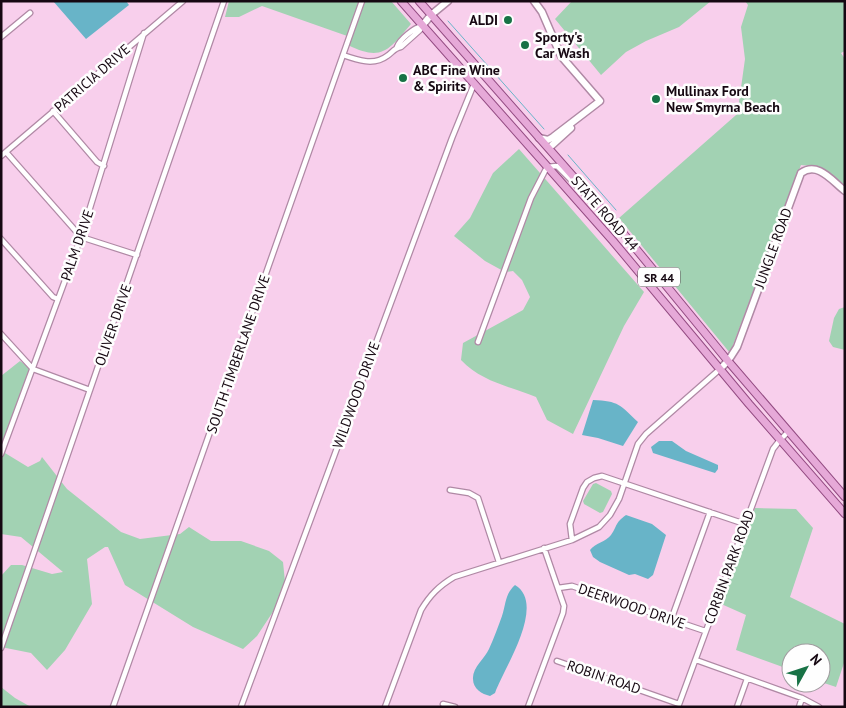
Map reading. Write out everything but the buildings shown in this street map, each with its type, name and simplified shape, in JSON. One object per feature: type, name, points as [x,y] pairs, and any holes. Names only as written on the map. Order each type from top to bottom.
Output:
[{"type":"main road","name":"STATE ROAD 44","points":[[401,1],[646,280],[780,440],[845,514]]},
{"type":"main road","name":"STATE ROAD 44","points":[[419,1],[620,230],[728,361],[845,497]]},
{"type":"main road","points":[[476,86],[497,103],[536,148],[541,150],[549,148]]},
{"type":"street","name":"PATRICIA DRIVE","points":[[3,154],[183,1]]},
{"type":"street","name":"OLIVER DRIVE","points":[[1,648],[224,1]]},
{"type":"street","name":"SOUTH TIMBERLANE DRIVE","points":[[113,707],[362,1]]},
{"type":"street","points":[[343,55],[373,62],[386,57],[397,48],[398,44],[418,27],[422,26],[431,15],[448,1]]},
{"type":"street","points":[[534,1],[542,12],[561,56],[600,101],[553,137],[548,140],[540,138]]},
{"type":"street","points":[[1,37],[30,14]]},
{"type":"street","name":"PALM DRIVE","points":[[1,454],[81,237],[144,34]]},
{"type":"street","name":"WILDWOOD DRIVE","points":[[241,707],[442,165],[476,86]]},
{"type":"street","points":[[53,112],[98,162],[104,166]]},
{"type":"street","points":[[549,148],[583,114]]},
{"type":"street","points":[[3,154],[81,237],[137,255]]},
{"type":"street","points":[[478,342],[530,198],[547,166],[557,166],[562,169],[620,230]]},
{"type":"street","name":"JUNGLE ROAD","points":[[720,369],[737,347],[802,173],[806,169],[818,169],[845,191]]},
{"type":"street","points":[[1,239],[53,297],[58,299]]},
{"type":"street","points":[[1,334],[33,369],[90,390]]},
{"type":"street","points":[[385,707],[421,610],[428,598],[438,587],[454,577],[572,540],[598,528],[610,515],[619,500],[638,444],[646,434],[720,369]]},
{"type":"street","name":"CORBIN PARK ROAD","points":[[679,705],[773,449],[788,432]]},
{"type":"street","points":[[572,540],[570,524],[583,488],[587,482],[602,476],[745,524]]},
{"type":"street","points":[[450,490],[469,493],[478,498],[499,562]]},
{"type":"street","points":[[671,620],[710,512]]},
{"type":"street","points":[[528,707],[564,606],[544,548]]},
{"type":"street","name":"DEERWOOD DRIVE","points":[[558,588],[572,586],[705,632]]},
{"type":"street","points":[[696,660],[802,698],[819,707]]},
{"type":"street","name":"ROBIN ROAD","points":[[557,661],[679,705]]},
{"type":"street","points":[[737,707],[747,679]]},
{"type":"street","points":[[798,707],[802,698]]},
{"type":"street","points":[[443,704],[455,707]]},
{"type":"green space","points":[[229,1],[391,1],[411,24],[390,47],[377,53],[369,53],[348,45],[350,37],[262,6],[239,17],[225,17]]},
{"type":"green space","points":[[572,1],[711,1],[679,27],[626,52],[601,75],[555,19]]},
{"type":"green space","points":[[745,1],[845,1],[845,51],[841,53],[845,59],[845,187],[819,167],[801,165],[730,353],[619,218],[744,108],[739,102],[745,59],[741,27],[748,5]]},
{"type":"green space","points":[[519,149],[644,292],[624,326],[573,434],[547,420],[536,397],[496,383],[478,374],[461,360],[463,343],[523,310],[530,297],[522,280],[513,271],[505,272],[485,261],[454,236],[470,218],[493,173]]},
{"type":"green space","points":[[845,307],[845,350],[833,347],[829,341],[834,318],[839,309]]},
{"type":"green space","points":[[20,361],[30,368],[5,453],[28,467],[40,461],[42,457],[67,489],[121,532],[140,539],[180,534],[189,527],[211,541],[241,541],[269,551],[283,562],[286,592],[257,636],[243,649],[193,627],[125,585],[108,547],[87,559],[92,604],[65,650],[47,670],[31,653],[1,647],[1,576],[11,565],[22,565],[52,574],[63,572],[21,537],[1,534],[1,376]]},
{"type":"green space","points":[[596,483],[611,491],[612,494],[603,512],[600,513],[584,504],[583,501],[593,484]]},
{"type":"green space","points":[[755,508],[796,509],[813,528],[790,597],[845,624],[845,660],[836,687],[831,685],[831,643],[781,643],[781,666],[736,650],[746,615],[719,603]]},
{"type":"green space","points":[[1,687],[15,698],[31,707],[1,707]]},
{"type":"water","points":[[53,1],[126,1],[129,5],[86,39]]},
{"type":"water","points":[[593,400],[614,403],[638,422],[623,446],[582,435]]},
{"type":"water","points":[[659,441],[672,441],[686,451],[718,465],[718,469],[715,473],[653,453],[651,447]]},
{"type":"water","points":[[626,515],[652,524],[666,535],[653,575],[648,579],[635,574],[629,575],[600,562],[593,557],[590,550],[609,537]]},
{"type":"water","points":[[515,585],[524,594],[527,606],[525,621],[514,653],[495,693],[490,696],[476,688],[473,683],[473,675],[489,649],[508,596]]},
{"type":"waterway","points":[[448,21],[544,129]]},
{"type":"waterway","points":[[568,155],[616,210]]},
{"type":"place","name":"ALDI","points":[[508,20]]},
{"type":"place","name":"Sporty's Car Wash","points":[[525,45]]},
{"type":"place","name":"ABC Fine Wine & Spirits","points":[[403,78]]},
{"type":"place","name":"Mullinax Ford New Smyrna Beach","points":[[656,99]]}]
